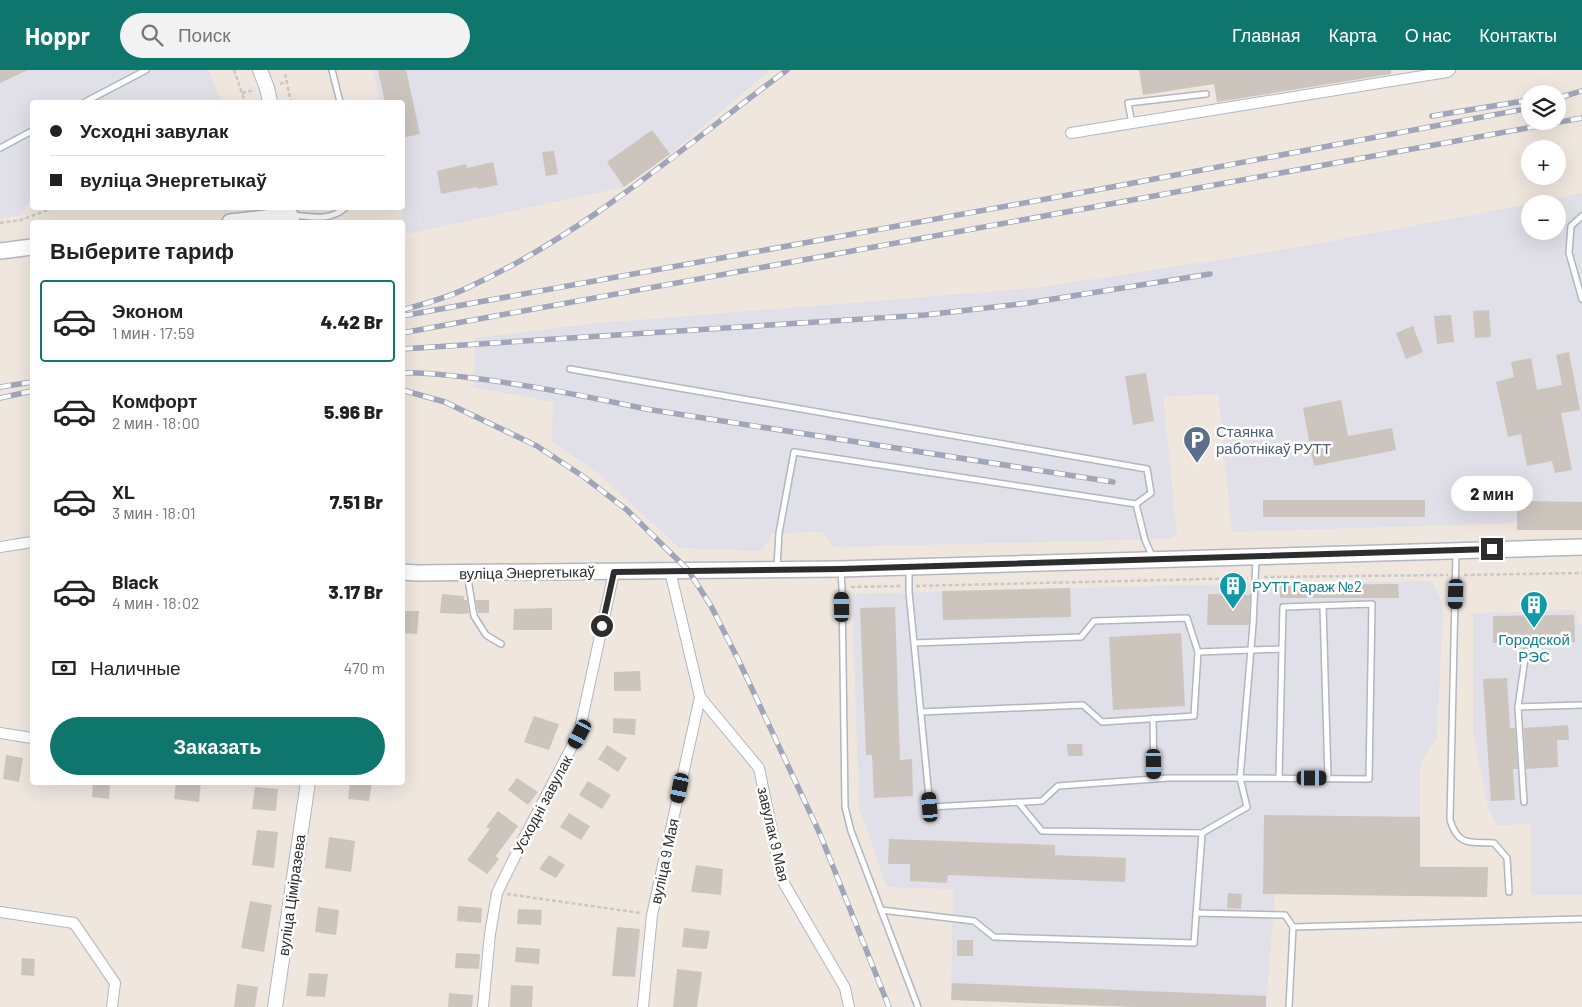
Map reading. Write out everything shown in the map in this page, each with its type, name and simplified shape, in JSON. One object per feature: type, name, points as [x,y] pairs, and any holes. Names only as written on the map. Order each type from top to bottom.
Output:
[{"type":"main road","points":[[247,220],[290,215]]},
{"type":"main road","points":[[0,250],[30,246]]},
{"type":"main road","name":"вуліца Энергетыкаў","points":[[405,572],[416,574],[840,569],[1582,547]]},
{"type":"street","points":[[260,70],[270,100]]},
{"type":"street","points":[[1070,133],[1405,75],[1446,72],[1450,70]]},
{"type":"street","points":[[0,547],[30,542]]},
{"type":"street","name":"вуліца 9 Мая","points":[[643,1007],[652,915],[700,697],[670,571]]},
{"type":"street","name":"Усходні завулак","points":[[483,1007],[490,934],[497,893],[524,838],[580,734],[614,572]]},
{"type":"street","name":"завулак 9 Мая","points":[[700,697],[759,768],[782,880],[845,988],[849,1007]]},
{"type":"street","points":[[0,733],[30,738]]},
{"type":"street","name":"вуліца Ціміразева","points":[[275,1007],[308,785]]},
{"type":"street","points":[[0,912],[74,923],[115,982],[112,1007]]},
{"type":"lane","points":[[89,100],[146,70]]},
{"type":"lane","points":[[332,70],[340,100]]},
{"type":"lane","points":[[1132,123],[1128,103],[1206,94]]},
{"type":"lane","points":[[0,148],[30,132]]},
{"type":"lane","points":[[290,215],[320,218],[337,215],[343,210]]},
{"type":"lane","points":[[1582,216],[1571,226],[1568,253],[1582,299]]},
{"type":"lane","points":[[570,369],[1147,468],[1151,493],[1136,504],[794,452],[779,533],[777,570]]},
{"type":"lane","points":[[1136,504],[1145,540],[1154,560]]},
{"type":"lane","points":[[1456,550],[1450,820],[1454,833],[1464,841],[1494,843],[1507,858],[1509,892]]},
{"type":"lane","points":[[1018,802],[1042,831],[1202,833],[1247,807],[1240,778],[1251,650],[1256,556]]},
{"type":"lane","points":[[909,567],[909,586],[930,807],[1042,801],[1058,786],[1154,779],[1369,779],[1372,604],[1283,607],[1279,778]]},
{"type":"lane","points":[[840,569],[842,588],[845,807],[851,831],[918,1007]]},
{"type":"lane","points":[[467,573],[474,616],[486,635],[501,644]]},
{"type":"lane","points":[[1323,606],[1328,778]]},
{"type":"lane","points":[[914,643],[1081,637],[1094,621],[1187,618],[1198,652],[1194,716],[1102,722],[1083,705],[921,712]]},
{"type":"lane","points":[[1198,652],[1282,649]]},
{"type":"lane","points":[[1524,802],[1518,707],[1526,650]]},
{"type":"lane","points":[[1518,707],[1582,705]]},
{"type":"lane","points":[[1153,718],[1154,779]]},
{"type":"lane","points":[[881,910],[974,921],[994,937],[1194,943],[1202,833]]},
{"type":"lane","points":[[1196,913],[1285,915],[1294,928],[1289,1007]]},
{"type":"lane","points":[[1294,928],[1582,919]]},
{"type":"path","points":[[234,70],[243,100]]},
{"type":"path","points":[[285,74],[291,100]]},
{"type":"path","points":[[0,223],[21,220],[48,210]]},
{"type":"path","points":[[842,588],[1255,578],[1582,573]]},
{"type":"path","points":[[497,893],[652,915]]},
{"type":"shaded area","points":[[0,70],[209,70],[220,100],[30,100],[30,203],[21,215],[0,218]]},
{"type":"shaded area","points":[[373,70],[771,70],[670,154],[624,187],[407,234],[401,210],[405,210],[405,100],[380,100]]},
{"type":"shaded area","points":[[1582,193],[1582,530],[1517,523],[1232,532],[1218,394],[1163,397],[1177,534],[1168,539],[835,547],[822,532],[773,533],[761,551],[679,548],[599,474],[552,442],[553,402],[473,387],[475,338],[599,323],[1036,288],[1288,249],[1521,206],[1521,240],[1566,240],[1566,196]]},
{"type":"shaded area","points":[[1432,581],[1443,605],[1437,737],[1420,764],[1420,866],[1488,867],[1487,897],[1275,894],[1266,1007],[1135,1007],[951,1000],[953,889],[887,887],[859,808],[852,594]]},
{"type":"shaded area","points":[[1576,610],[1577,624],[1582,624],[1582,895],[1531,895],[1531,824],[1497,825],[1489,811],[1473,734],[1473,613]]},
{"type":"building","points":[[0,70],[28,70],[0,83]]},
{"type":"building","points":[[378,70],[406,70],[420,134],[405,137],[405,100],[385,100]]},
{"type":"building","points":[[1139,70],[1391,70],[1391,74],[1217,102],[1214,84],[1143,95]]},
{"type":"building","points":[[652,130],[670,154],[624,187],[607,162]]},
{"type":"building","points":[[554,151],[558,174],[546,176],[542,152]]},
{"type":"building","points":[[493,162],[498,185],[441,194],[437,171],[466,164],[467,168]]},
{"type":"building","points":[[1489,310],[1491,337],[1475,338],[1473,311]]},
{"type":"building","points":[[1451,315],[1454,342],[1437,344],[1434,316]]},
{"type":"building","points":[[1413,326],[1423,352],[1406,359],[1396,333]]},
{"type":"building","points":[[1569,352],[1580,410],[1561,413],[1572,470],[1555,473],[1552,461],[1527,466],[1521,434],[1508,437],[1496,382],[1514,377],[1511,362],[1531,358],[1537,390],[1562,385],[1556,355]]},
{"type":"building","points":[[1146,373],[1154,421],[1133,425],[1125,376]]},
{"type":"building","points":[[1341,400],[1348,436],[1392,428],[1396,450],[1314,466],[1303,408]]},
{"type":"building","points":[[1263,500],[1425,500],[1425,517],[1263,517]]},
{"type":"building","points":[[1517,501],[1582,502],[1582,530],[1517,530]]},
{"type":"building","points":[[1398,584],[1399,598],[1280,598],[1280,585]]},
{"type":"building","points":[[1070,588],[1071,617],[943,620],[942,591]]},
{"type":"building","points":[[442,594],[464,596],[464,600],[467,600],[469,613],[440,613]]},
{"type":"building","name":"РУТТ Гараж №2","points":[[1208,594],[1250,595],[1249,625],[1207,625]]},
{"type":"building","points":[[476,600],[489,600],[489,613],[478,613]]},
{"type":"building","points":[[895,607],[900,760],[912,759],[913,796],[874,798],[872,755],[866,755],[860,608]]},
{"type":"building","points":[[552,608],[552,630],[513,630],[514,609]]},
{"type":"building","points":[[405,611],[419,611],[417,634],[405,633]]},
{"type":"building","name":"Городской РЭС","points":[[1574,615],[1575,642],[1493,643],[1493,616]]},
{"type":"building","points":[[1181,633],[1185,706],[1113,710],[1109,637]]},
{"type":"building","points":[[640,671],[641,691],[614,691],[614,672]]},
{"type":"building","points":[[1507,678],[1510,728],[1515,728],[1518,769],[1513,769],[1515,800],[1491,801],[1483,679]]},
{"type":"building","points":[[534,716],[559,724],[549,750],[524,742]]},
{"type":"building","points":[[613,718],[636,719],[635,735],[613,733]]},
{"type":"building","points":[[1568,725],[1569,740],[1557,740],[1558,767],[1526,769],[1524,728]]},
{"type":"building","points":[[1067,744],[1082,744],[1083,756],[1068,756]]},
{"type":"building","points":[[607,745],[627,758],[618,772],[598,759]]},
{"type":"building","points":[[6,755],[23,758],[19,782],[3,779]]},
{"type":"building","points":[[517,778],[538,792],[528,805],[508,790]]},
{"type":"building","points":[[588,781],[611,795],[602,809],[579,795]]},
{"type":"building","points":[[93,785],[110,785],[109,799],[92,797]]},
{"type":"building","points":[[176,785],[201,785],[199,802],[174,799]]},
{"type":"building","points":[[350,785],[372,785],[369,801],[348,799]]},
{"type":"building","points":[[255,787],[278,789],[276,811],[252,809]]},
{"type":"building","points":[[498,811],[518,826],[496,856],[499,859],[487,874],[467,860],[490,829],[486,827]]},
{"type":"building","points":[[569,813],[590,826],[581,840],[560,827]]},
{"type":"building","points":[[1264,815],[1420,817],[1420,867],[1488,867],[1487,897],[1263,894]]},
{"type":"building","points":[[257,830],[278,832],[274,868],[252,865]]},
{"type":"building","points":[[329,837],[355,841],[351,872],[325,868]]},
{"type":"building","points":[[889,839],[1055,845],[1055,855],[1126,858],[1125,882],[948,875],[947,883],[910,881],[910,864],[888,864]]},
{"type":"building","points":[[549,855],[565,865],[556,878],[539,869]]},
{"type":"building","points":[[696,865],[723,869],[721,895],[691,892]]},
{"type":"building","points":[[1228,893],[1242,894],[1241,909],[1227,908]]},
{"type":"building","points":[[250,901],[272,905],[264,952],[241,948]]},
{"type":"building","points":[[458,906],[482,908],[481,923],[457,921]]},
{"type":"building","points":[[318,907],[339,910],[336,935],[315,932]]},
{"type":"building","points":[[518,909],[542,910],[541,925],[517,924]]},
{"type":"building","points":[[617,927],[640,929],[635,977],[612,976]]},
{"type":"building","points":[[684,928],[710,931],[707,949],[682,947]]},
{"type":"building","points":[[957,940],[973,940],[973,956],[957,956]]},
{"type":"building","points":[[516,947],[540,949],[539,964],[515,962]]},
{"type":"building","points":[[456,953],[480,954],[479,969],[455,968]]},
{"type":"building","points":[[22,958],[35,959],[34,976],[21,975]]},
{"type":"building","points":[[677,969],[702,972],[697,1007],[673,1007]]},
{"type":"building","points":[[309,973],[328,974],[325,997],[306,996]]},
{"type":"building","points":[[952,983],[1266,996],[1266,1007],[1135,1007],[951,1000]]},
{"type":"building","points":[[237,984],[258,987],[255,1007],[234,1007]]},
{"type":"building","points":[[511,985],[533,986],[532,1007],[510,1007]]},
{"type":"building","points":[[449,993],[473,995],[472,1007],[448,1007]]},
{"type":"railway","points":[[405,309],[459,292],[552,242],[632,188],[787,70]]},
{"type":"railway","points":[[1566,96],[1582,91]]},
{"type":"railway","points":[[1432,116],[1521,101]]},
{"type":"railway","points":[[405,315],[1112,187],[1521,110]]},
{"type":"railway","points":[[405,332],[1582,118]]},
{"type":"railway","points":[[405,349],[925,315],[1028,303],[1210,274]]},
{"type":"railway","points":[[405,373],[464,377],[510,383],[646,409],[1113,482]]},
{"type":"railway","points":[[0,387],[30,382]]},
{"type":"railway","points":[[0,398],[30,391]]},
{"type":"railway","points":[[405,391],[445,402],[537,446],[584,477],[627,510],[688,570],[711,606],[739,661],[820,834],[889,1007]]},
{"type":"place","name":"Стаянка работнікаў РУТТ","points":[[1197,464]]},
{"type":"place","name":"РУТТ Гараж №2","points":[[1233,610]]},
{"type":"place","name":"Городской РЭС","points":[[1534,629]]},
{"type":"route","points":[[602,626],[614,572],[840,569],[1492,549]]}]
